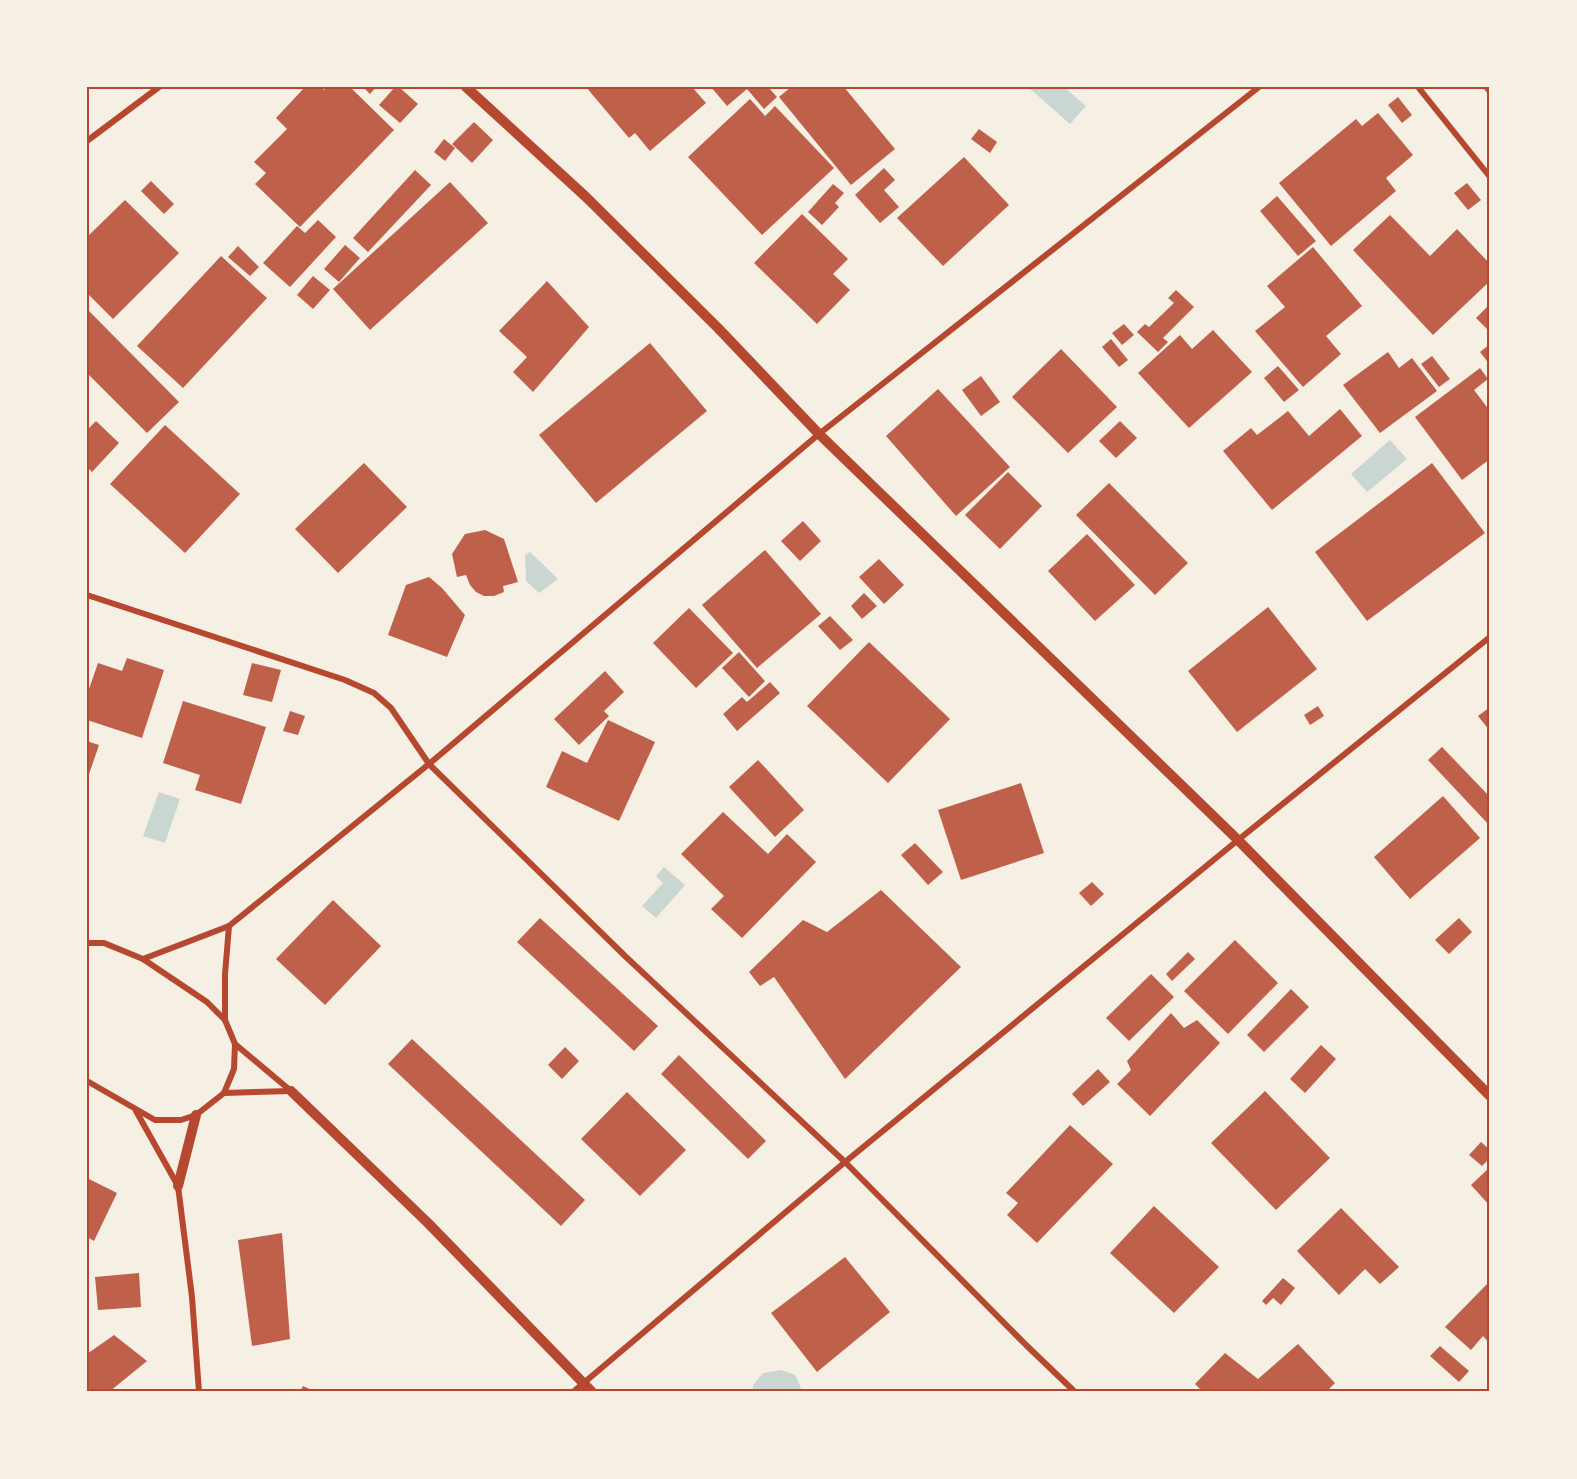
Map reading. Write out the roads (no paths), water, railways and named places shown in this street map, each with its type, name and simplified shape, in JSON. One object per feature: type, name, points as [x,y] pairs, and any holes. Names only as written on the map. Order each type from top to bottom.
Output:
[{"type":"street","points":[[87,141],[159,87]]},
{"type":"street","points":[[466,87],[586,197],[718,328],[819,434],[1239,840],[1490,1096]]},
{"type":"street","points":[[143,959],[229,927],[429,764],[819,434],[1259,87]]},
{"type":"street","points":[[1418,87],[1490,177]]},
{"type":"street","points":[[87,595],[345,680],[375,693],[391,708],[429,764],[625,956],[845,1162],[1074,1392]]},
{"type":"street","points":[[573,1392],[588,1388],[845,1162],[1490,637]]},
{"type":"street","points":[[225,1020],[225,974],[229,927]]},
{"type":"street","points":[[87,943],[104,943],[143,959],[207,1002],[225,1020],[235,1044],[234,1070],[224,1093],[196,1115],[181,1120],[155,1120],[87,1081]]},
{"type":"street","points":[[235,1044],[291,1091],[428,1223],[588,1388]]},
{"type":"street","points":[[224,1093],[291,1091]]},
{"type":"street","points":[[135,1110],[178,1186]]},
{"type":"street","points":[[196,1115],[178,1186],[192,1297],[199,1392]]}]
